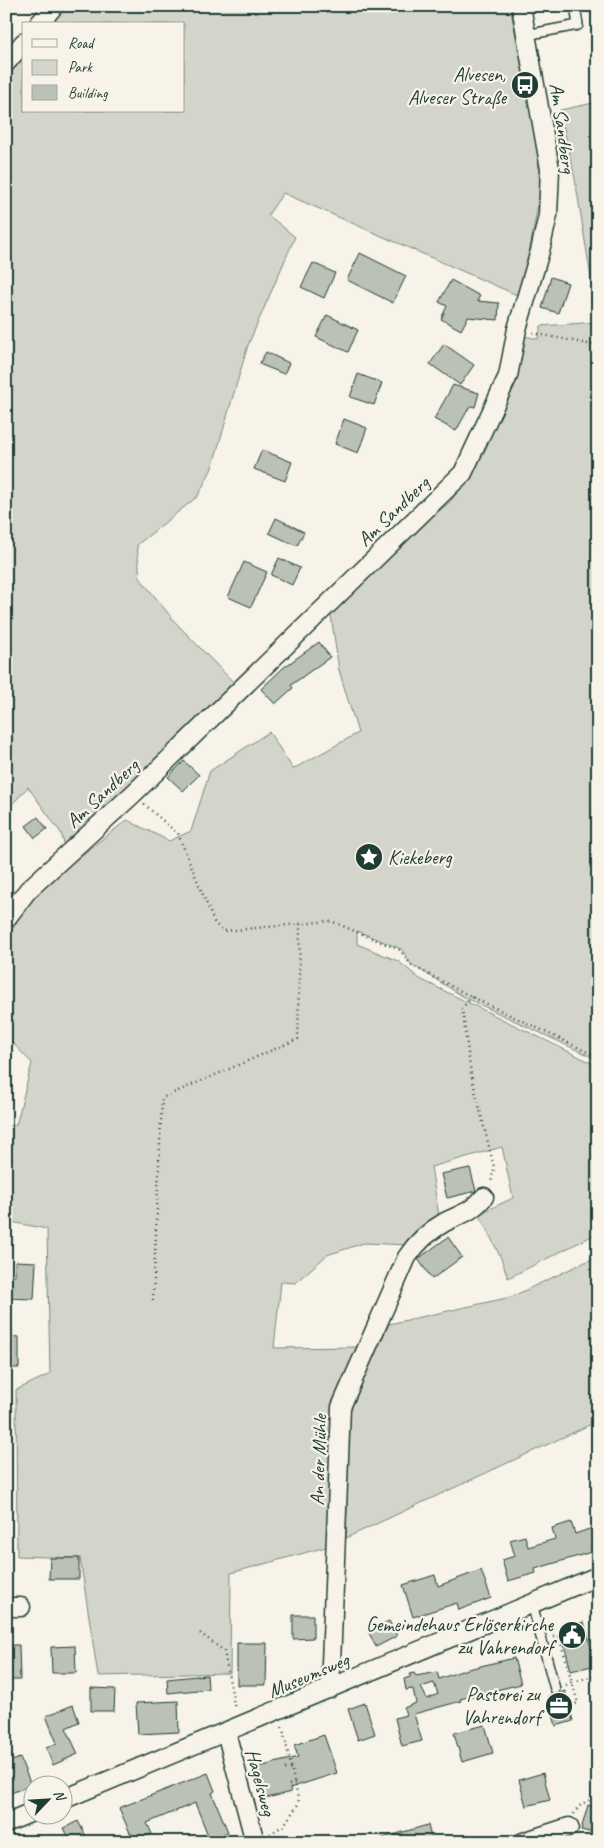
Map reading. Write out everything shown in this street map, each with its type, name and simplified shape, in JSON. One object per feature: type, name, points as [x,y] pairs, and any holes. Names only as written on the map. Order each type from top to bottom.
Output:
[{"type":"street","points":[[41,22],[54,6]]},
{"type":"street","name":"Am Sandberg","points":[[6,919],[28,890],[133,794],[463,473],[508,376],[517,330],[540,251],[548,215],[550,169],[521,6]]},
{"type":"street","points":[[6,63],[22,44]]},
{"type":"street","name":"An der Mühle","points":[[330,1689],[341,1406],[407,1257],[419,1240],[444,1223],[476,1208],[484,1197]]},
{"type":"street","name":"Museumsweg","points":[[72,1796],[598,1576]]},
{"type":"street","name":"Hagelsweg","points":[[232,1730],[262,1838]]},
{"type":"street","points":[[6,1823],[22,1816]]},
{"type":"street","points":[[523,1842],[569,1827]]},
{"type":"lane","points":[[526,35],[578,25],[575,6]]},
{"type":"lane","points":[[532,1604],[555,1689]]},
{"type":"path","points":[[517,330],[598,346]]},
{"type":"path","points":[[133,794],[178,834],[215,924],[224,931],[331,921],[340,924],[400,950],[410,965],[472,997],[598,1057]]},
{"type":"path","points":[[153,1300],[162,1098],[298,1039],[300,924]]},
{"type":"path","points":[[472,997],[462,1008],[471,1074],[494,1167],[491,1187],[484,1197]]},
{"type":"path","points":[[200,1633],[224,1650],[232,1730]]},
{"type":"path","points":[[559,1636],[578,1703],[569,1706]]},
{"type":"path","points":[[572,1682],[598,1675]]},
{"type":"path","points":[[262,1838],[284,1824],[300,1803],[278,1710]]},
{"type":"path","points":[[285,1769],[291,1768]]},
{"type":"path","points":[[289,1785],[295,1783]]},
{"type":"path","points":[[569,1827],[576,1810],[592,1798],[598,1798]]},
{"type":"green space","points":[[63,6],[510,6],[538,150],[540,193],[526,271],[517,295],[283,193],[268,215],[295,237],[248,345],[212,468],[198,496],[137,545],[140,578],[175,622],[238,687],[66,850],[61,833],[28,787],[6,811],[6,62],[22,53],[22,112],[185,112],[185,22],[50,22]]},
{"type":"green space","points":[[598,102],[598,321],[575,179],[560,110]]},
{"type":"green space","points":[[598,322],[598,1060],[464,997],[411,964],[401,949],[357,931],[357,944],[398,961],[420,979],[598,1066],[598,1233],[508,1278],[501,1258],[479,1214],[513,1198],[502,1147],[431,1167],[439,1216],[408,1245],[364,1243],[327,1255],[295,1283],[281,1282],[274,1348],[361,1347],[334,1405],[326,1547],[231,1573],[230,1673],[98,1676],[80,1558],[17,1556],[16,1390],[50,1374],[47,1229],[6,1221],[6,1126],[16,1125],[32,1063],[6,1036],[6,940],[35,891],[127,820],[169,841],[191,831],[210,771],[269,732],[293,769],[358,733],[339,670],[330,609],[358,577],[450,502],[468,477],[510,396],[524,336],[538,339],[541,326]]},
{"type":"green space","points":[[598,1256],[598,1421],[346,1538],[350,1406],[389,1324],[511,1297]]},
{"type":"building","points":[[360,253],[406,276],[393,303],[347,280]]},
{"type":"building","points":[[313,263],[335,273],[324,298],[301,287]]},
{"type":"building","points":[[551,277],[568,283],[558,313],[542,308]]},
{"type":"building","points":[[451,280],[480,296],[477,301],[499,303],[498,320],[468,317],[461,330],[441,319],[447,306],[439,302]]},
{"type":"building","points":[[327,315],[358,330],[348,352],[316,337]]},
{"type":"building","points":[[444,344],[474,365],[460,385],[430,364]]},
{"type":"building","points":[[266,352],[289,363],[284,374],[259,364]]},
{"type":"building","points":[[358,374],[382,383],[374,405],[350,397]]},
{"type":"building","points":[[453,385],[479,393],[475,407],[470,406],[456,431],[434,419]]},
{"type":"building","points":[[344,419],[367,428],[358,453],[335,444]]},
{"type":"building","points":[[262,450],[292,462],[285,481],[254,469]]},
{"type":"building","points":[[276,518],[304,532],[297,546],[269,533]]},
{"type":"building","points":[[279,558],[300,568],[292,585],[271,575]]},
{"type":"building","points":[[244,562],[267,572],[251,607],[228,597]]},
{"type":"building","points":[[319,642],[330,657],[291,685],[293,688],[275,704],[261,689],[283,668]]},
{"type":"building","points":[[184,761],[199,775],[183,791],[168,777]]},
{"type":"building","points":[[38,817],[47,829],[35,838],[26,826]]},
{"type":"building","points":[[470,1168],[476,1191],[447,1198],[441,1174]]},
{"type":"building","points":[[448,1237],[462,1257],[432,1279],[418,1259]]},
{"type":"building","points":[[15,1261],[36,1262],[34,1299],[6,1298],[6,1275],[15,1276]]},
{"type":"building","points":[[6,1336],[19,1337],[19,1368],[6,1368]]},
{"type":"building","points":[[571,1522],[575,1534],[598,1526],[598,1550],[535,1569],[536,1573],[508,1581],[502,1560],[515,1556],[510,1540],[525,1536],[528,1547],[555,1539],[552,1528]]},
{"type":"building","points":[[50,1558],[79,1558],[79,1579],[49,1579]]},
{"type":"building","points":[[481,1570],[491,1598],[459,1610],[457,1603],[413,1617],[403,1585],[435,1575],[438,1586]]},
{"type":"building","points":[[293,1615],[313,1615],[313,1638],[293,1639]]},
{"type":"building","points":[[389,1621],[397,1636],[376,1647],[368,1631]]},
{"type":"building","points":[[584,1622],[596,1665],[571,1671],[560,1629]]},
{"type":"building","points":[[237,1643],[267,1643],[266,1685],[237,1685]]},
{"type":"building","points":[[6,1645],[19,1645],[20,1680],[6,1680]]},
{"type":"building","points":[[75,1646],[76,1673],[52,1673],[51,1647]]},
{"type":"building","points":[[514,1658],[521,1684],[460,1699],[461,1701],[414,1714],[422,1741],[402,1746],[395,1718],[406,1715],[404,1708],[416,1703],[413,1689],[406,1690],[404,1679],[414,1673],[416,1676],[437,1672],[439,1679],[464,1670]],"holes":[[[434,1683],[438,1694],[427,1699],[421,1687]]]},
{"type":"building","points":[[207,1675],[208,1689],[168,1693],[167,1679]]},
{"type":"building","points":[[91,1688],[115,1689],[114,1711],[91,1711]]},
{"type":"building","points":[[565,1691],[573,1721],[556,1726],[548,1696]]},
{"type":"building","points":[[178,1701],[179,1732],[138,1734],[136,1703]]},
{"type":"building","points":[[365,1703],[375,1734],[358,1740],[348,1709]]},
{"type":"building","points":[[73,1705],[79,1722],[66,1728],[78,1754],[53,1765],[46,1748],[57,1743],[46,1716]]},
{"type":"building","points":[[485,1725],[493,1753],[462,1762],[454,1733]]},
{"type":"building","points":[[324,1735],[337,1773],[290,1788],[291,1792],[263,1799],[255,1768],[298,1757],[294,1745]]},
{"type":"building","points":[[20,1758],[27,1776],[22,1776],[22,1789],[6,1795],[6,1763]]},
{"type":"building","points":[[208,1773],[215,1791],[212,1793],[228,1832],[210,1840],[195,1803],[147,1823],[152,1834],[134,1842],[119,1808]]},
{"type":"building","points":[[543,1773],[550,1800],[526,1806],[519,1780]]},
{"type":"building","points":[[588,1805],[598,1808],[598,1834],[581,1830]]},
{"type":"building","points":[[78,1821],[89,1842],[71,1842],[64,1828],[72,1826],[72,1824]]},
{"type":"building","points":[[428,1825],[432,1842],[382,1842],[382,1838]]},
{"type":"place","name":"Alvesen, Alveser Straße","points":[[525,85]]},
{"type":"place","name":"Kiekeberg","points":[[369,857]]},
{"type":"place","name":"Gemeindehaus Erlöserkirche zu Vahrendorf","points":[[572,1635]]},
{"type":"place","name":"Pastorei zu Vahrendorf","points":[[559,1706]]}]
